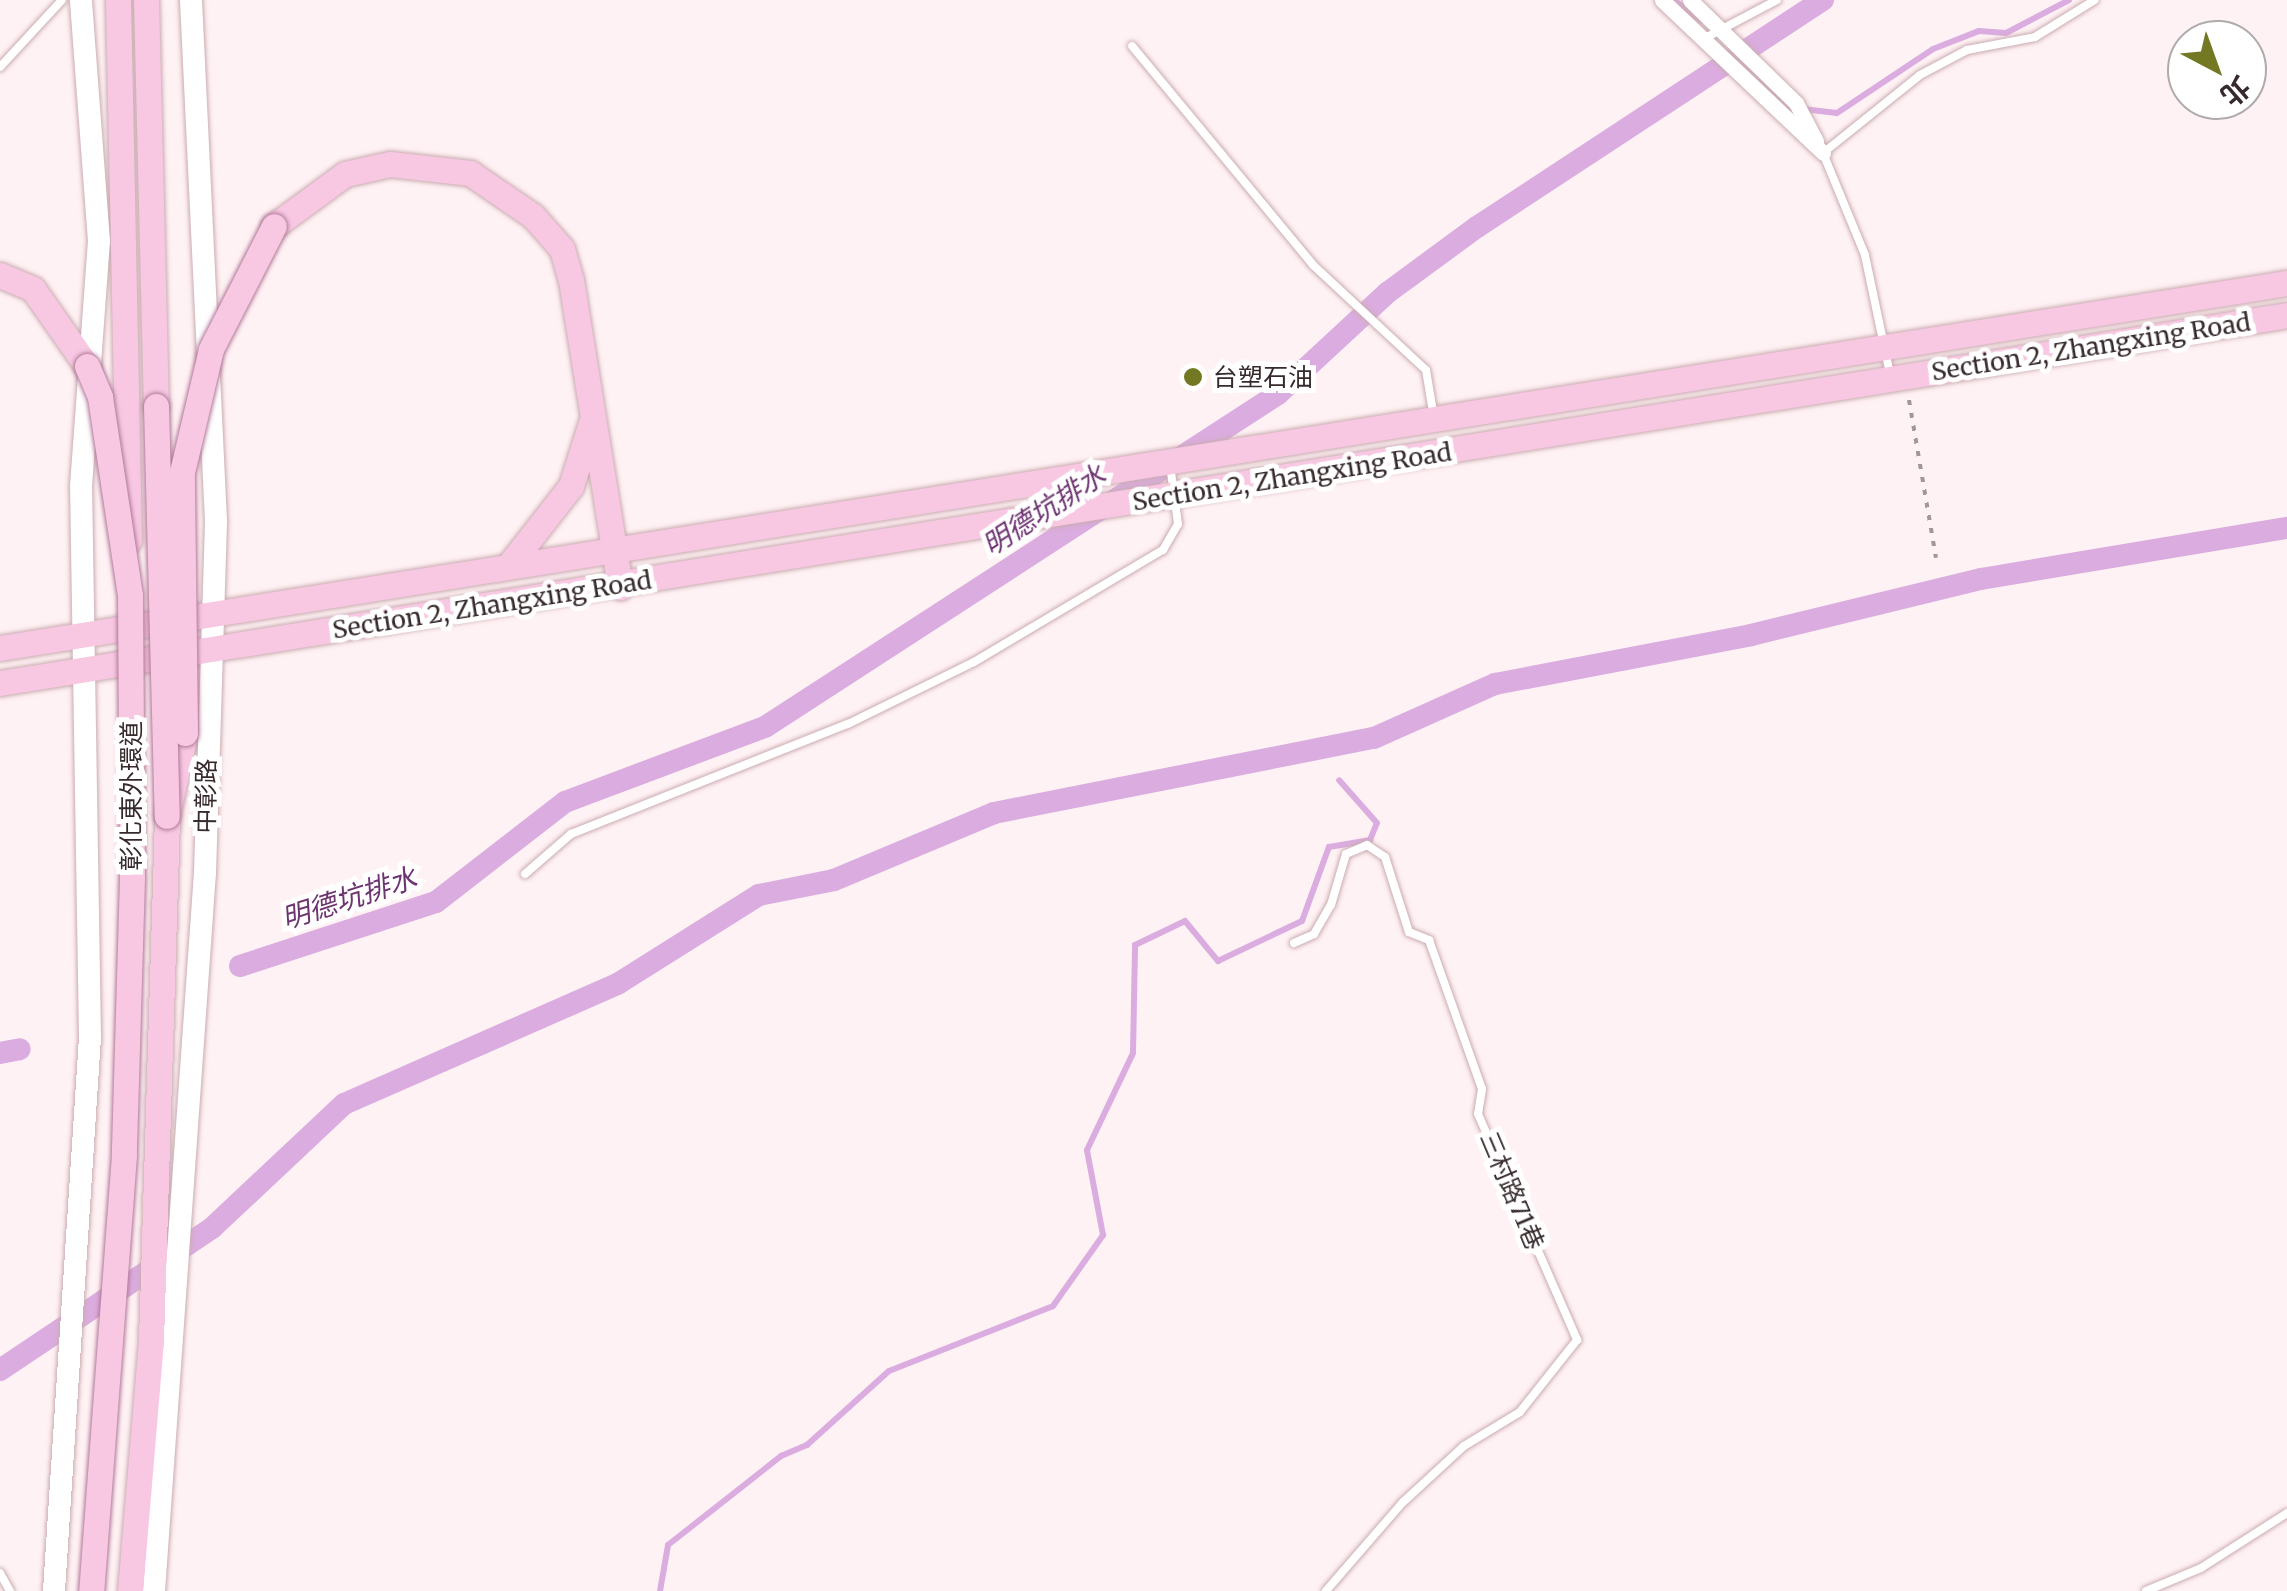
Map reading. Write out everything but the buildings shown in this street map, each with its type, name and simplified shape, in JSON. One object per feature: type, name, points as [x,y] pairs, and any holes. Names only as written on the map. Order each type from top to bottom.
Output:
[{"type":"main road","name":"彰化東外環道","points":[[91,1591],[124,1156],[130,596],[115,0]]},
{"type":"main road","name":"彰化東外環道","points":[[130,1591],[151,1341],[167,816],[149,0]]},
{"type":"main road","points":[[167,816],[185,733],[182,472],[211,350],[274,226],[345,174],[435,164],[504,192],[562,249],[620,587]]},
{"type":"main road","points":[[0,275],[33,290],[88,366],[100,397],[130,596]]},
{"type":"main road","name":"Section 2, Zhangxing Road","points":[[0,648],[510,564],[1170,463],[1434,417],[1882,352],[2287,283]]},
{"type":"main road","name":"Section 2, Zhangxing Road","points":[[0,683],[620,587],[2287,316]]},
{"type":"main road","points":[[510,564],[571,486],[593,418]]},
{"type":"street","points":[[54,1591],[78,1296],[90,1038],[81,486],[99,242],[81,0]]},
{"type":"street","name":"中彰路","points":[[154,1591],[173,1280],[205,873],[208,615],[216,521],[191,0]]},
{"type":"street","points":[[1662,0],[1708,38],[1823,153]]},
{"type":"street","points":[[1690,0],[1796,104],[1823,153]]},
{"type":"lane","points":[[0,67],[62,0]]},
{"type":"lane","points":[[1708,38],[1776,0]]},
{"type":"lane","points":[[1892,379],[1882,352],[1866,255],[1823,153],[1920,74],[1967,50],[2036,37],[2095,0]]},
{"type":"lane","points":[[1132,46],[1312,266],[1426,370],[1434,417]]},
{"type":"lane","points":[[525,874],[571,834],[848,724],[974,662],[1163,550],[1178,524],[1170,463]]},
{"type":"lane","name":"三村路71巷","points":[[1294,943],[1314,934],[1332,905],[1346,854],[1366,845],[1385,857],[1409,932],[1428,940],[1482,1089],[1478,1114],[1577,1340],[1520,1412],[1464,1446],[1403,1502],[1326,1591]]},
{"type":"lane","points":[[2146,1591],[2201,1568],[2287,1512]]},
{"type":"lane","points":[[0,1572],[10,1591]]},
{"type":"path","points":[[1892,379],[1908,394],[1936,558]]},
{"type":"waterway","points":[[1674,0],[1701,20]]},
{"type":"waterway","name":"明德坑排水","points":[[240,966],[436,902],[565,802],[765,727],[1278,394],[1387,293],[1477,227],[1823,0]]},
{"type":"waterway","points":[[1731,50],[1787,107],[1837,113],[1933,49],[1979,31],[2006,33],[2069,0]]},
{"type":"waterway","points":[[0,1370],[212,1228],[344,1104],[619,983],[759,895],[834,880],[994,813],[1374,738],[1495,684],[1751,635],[1981,579],[2287,528]]},
{"type":"waterway","points":[[660,1591],[668,1545],[781,1456],[807,1445],[889,1371],[1053,1306],[1103,1235],[1087,1150],[1133,1053],[1135,945],[1185,921],[1218,961],[1302,921],[1329,847],[1370,840],[1377,823],[1339,780]]},
{"type":"waterway","name":"明德坑排水","points":[[0,1053],[20,1049]]},
{"type":"place","name":"台塑石油","points":[[1193,377]]}]
